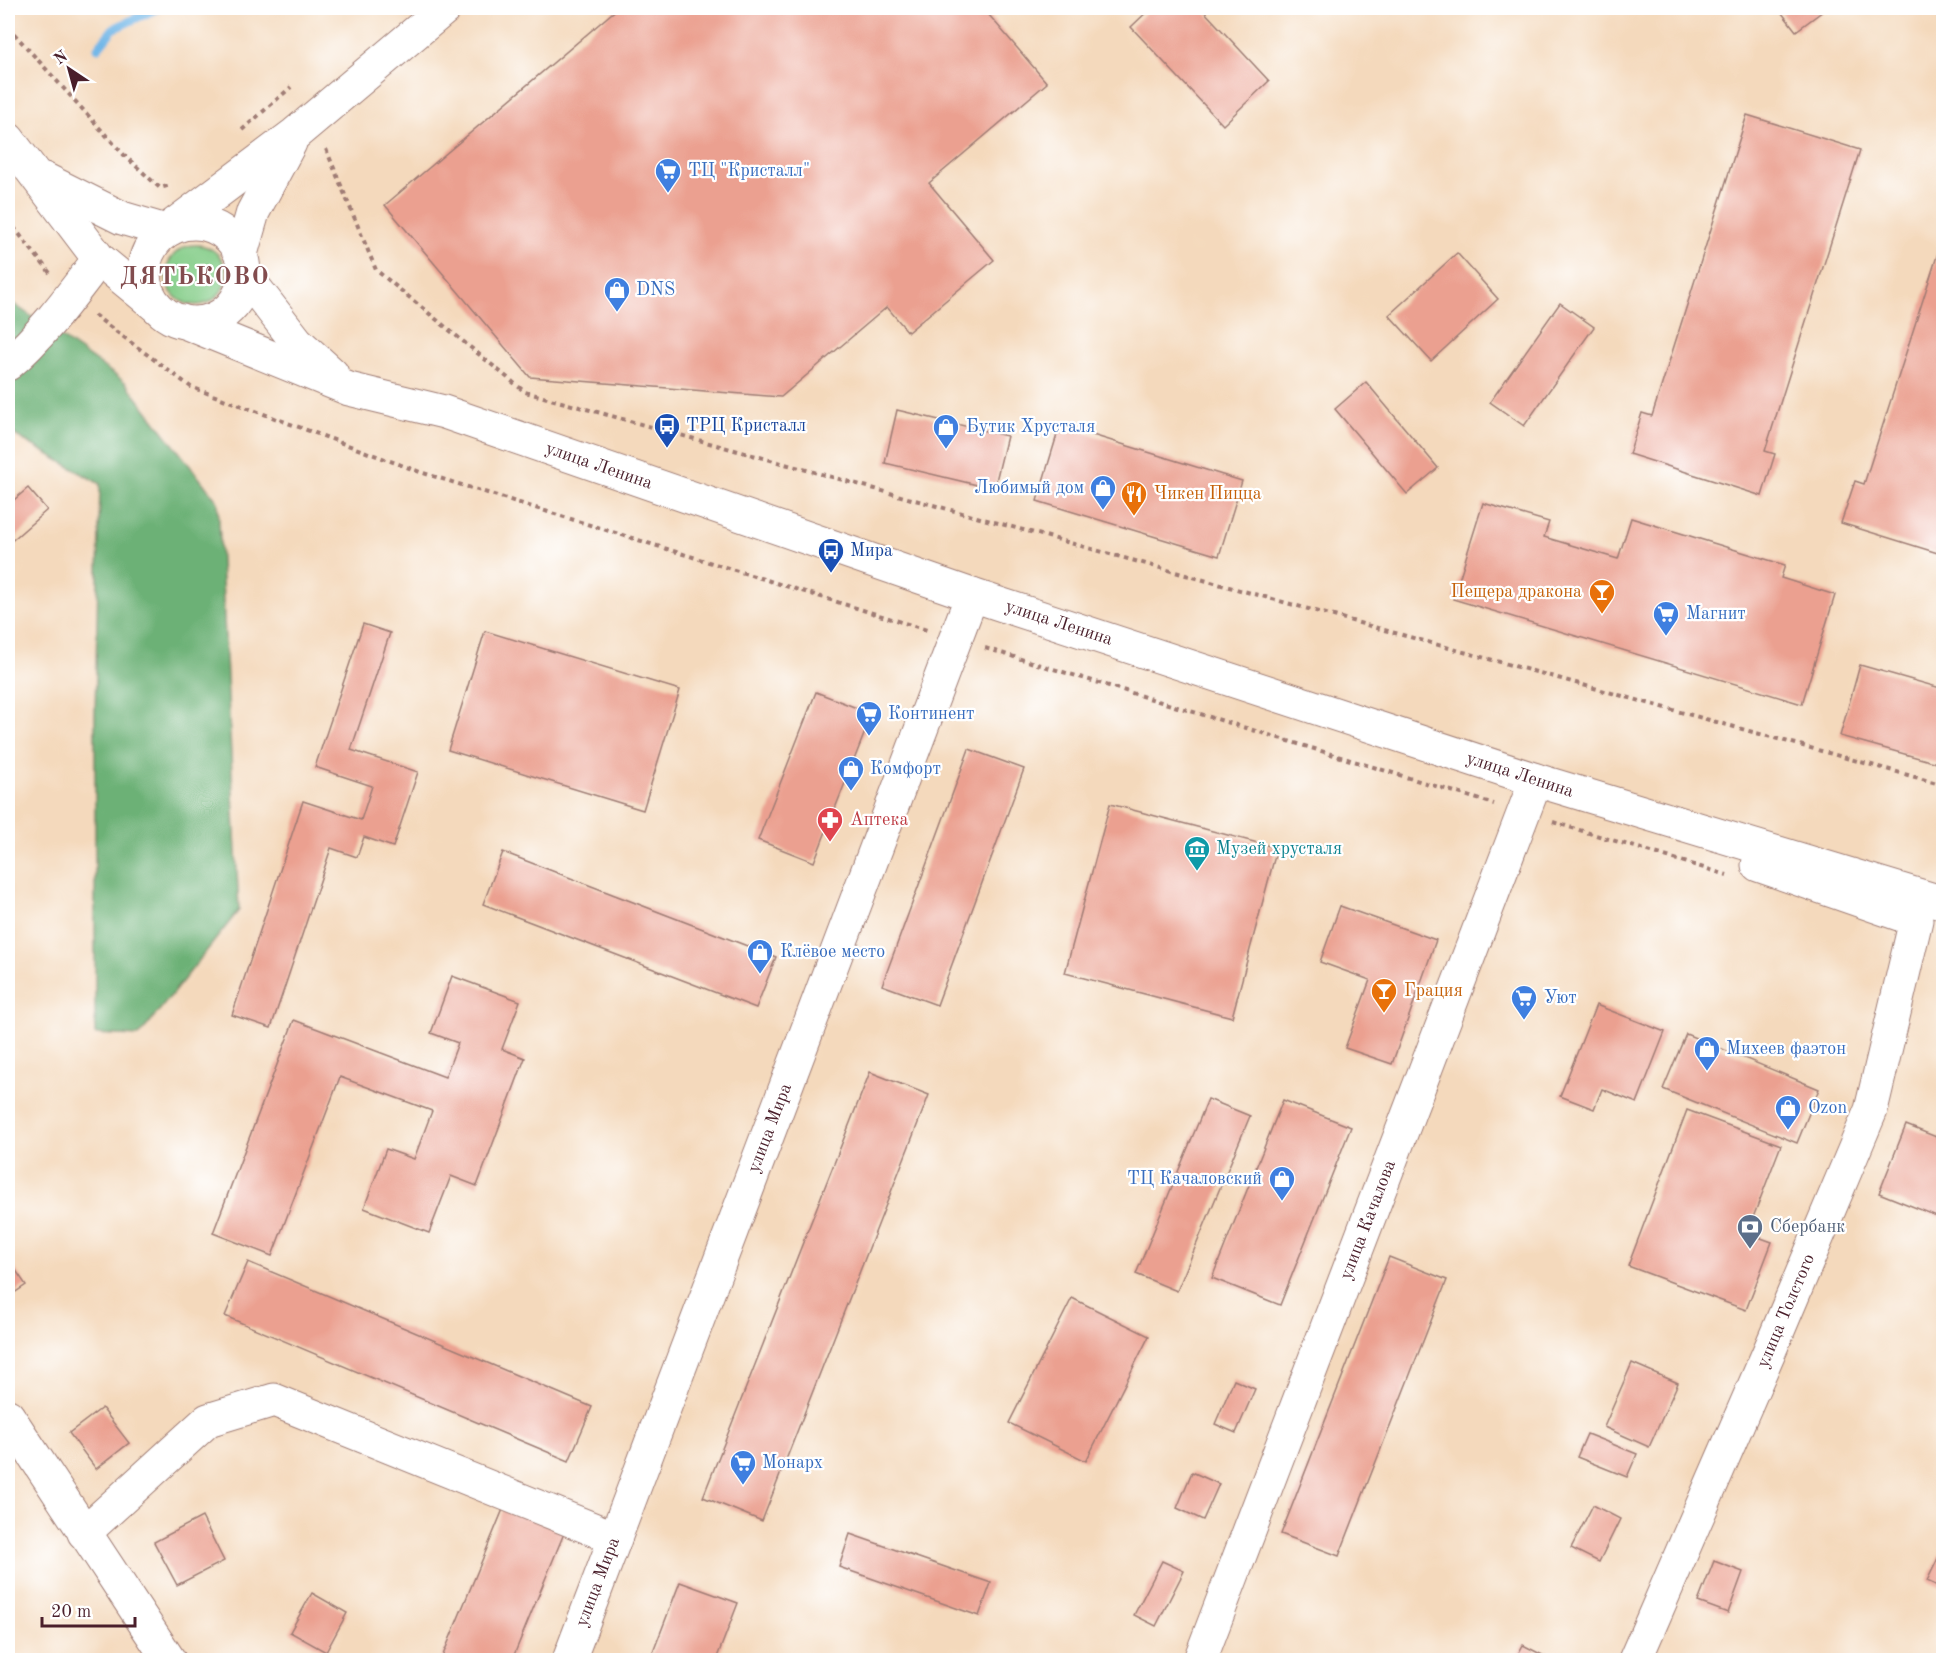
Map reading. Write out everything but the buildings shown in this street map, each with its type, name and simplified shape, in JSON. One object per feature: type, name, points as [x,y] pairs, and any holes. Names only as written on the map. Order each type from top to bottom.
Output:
[{"type":"street","points":[[295,134],[253,212],[242,264],[242,289],[235,302],[224,313],[211,320],[197,323],[168,313],[147,290],[144,274],[146,257],[153,242],[295,134],[445,8]]},
{"type":"street","name":"улица Ленина","points":[[8,140],[99,259],[168,313],[349,389],[444,412],[972,595],[1536,780],[1944,903]]},
{"type":"street","points":[[37,176],[122,218],[166,231],[186,223],[209,224],[228,235],[242,264],[297,342],[349,389]]},
{"type":"street","points":[[8,364],[18,356],[70,297],[99,259]]},
{"type":"street","name":"улица Мира","points":[[569,1660],[972,595]]},
{"type":"street","name":"улица Качалова","points":[[1200,1660],[1536,780]]},
{"type":"street","name":"улица Толстого","points":[[1635,1660],[1871,1110],[1916,920],[1758,865],[1764,850]]},
{"type":"street","points":[[84,1533],[208,1420],[274,1400],[615,1538]]},
{"type":"street","points":[[8,1416],[169,1660]]},
{"type":"path","points":[[8,27],[124,155],[160,188],[177,183]]},
{"type":"path","points":[[238,134],[291,87]]},
{"type":"path","points":[[325,147],[376,270],[525,392],[1944,785]]},
{"type":"green space","points":[[196,245],[213,250],[221,258],[226,275],[221,292],[213,300],[196,305],[179,300],[171,292],[166,275],[171,258],[179,250]]},
{"type":"green space","points":[[8,300],[125,382],[218,502],[239,910],[139,1036],[95,1034],[95,717],[100,484],[8,431]]},
{"type":"waterway","points":[[98,48],[113,29],[158,8]]},
{"type":"place","name":"ТЦ \"Кристалл\"","points":[[668,194]]},
{"type":"place","name":"DNS","points":[[617,313]]},
{"type":"place","name":"ТРЦ Кристалл","points":[[667,449]]},
{"type":"place","name":"Бутик Хрусталя","points":[[946,450]]},
{"type":"place","name":"Любимый дом","points":[[1103,511]]},
{"type":"place","name":"Чикен Пицца","points":[[1134,517]]},
{"type":"place","name":"Мира","points":[[831,574]]},
{"type":"place","name":"Пещера дракона","points":[[1602,615]]},
{"type":"place","name":"Магнит","points":[[1666,637]]},
{"type":"place","name":"Континент","points":[[869,737]]},
{"type":"place","name":"Комфорт","points":[[851,792]]},
{"type":"place","name":"Аптека","points":[[830,843]]},
{"type":"place","name":"Музей хрусталя","points":[[1197,872]]},
{"type":"place","name":"Клёвое место","points":[[760,975]]},
{"type":"place","name":"Грация","points":[[1384,1014]]},
{"type":"place","name":"Уют","points":[[1524,1021]]},
{"type":"place","name":"Михеев фаэтон","points":[[1707,1072]]},
{"type":"place","name":"Ozon","points":[[1788,1131]]},
{"type":"place","name":"ТЦ Качаловский","points":[[1282,1202]]},
{"type":"place","name":"Сбербанк","points":[[1750,1250]]},
{"type":"place","name":"Монарх","points":[[743,1486]]},
{"type":"district","name":"ДЯТЬКОВО","points":[[195,278]]}]
